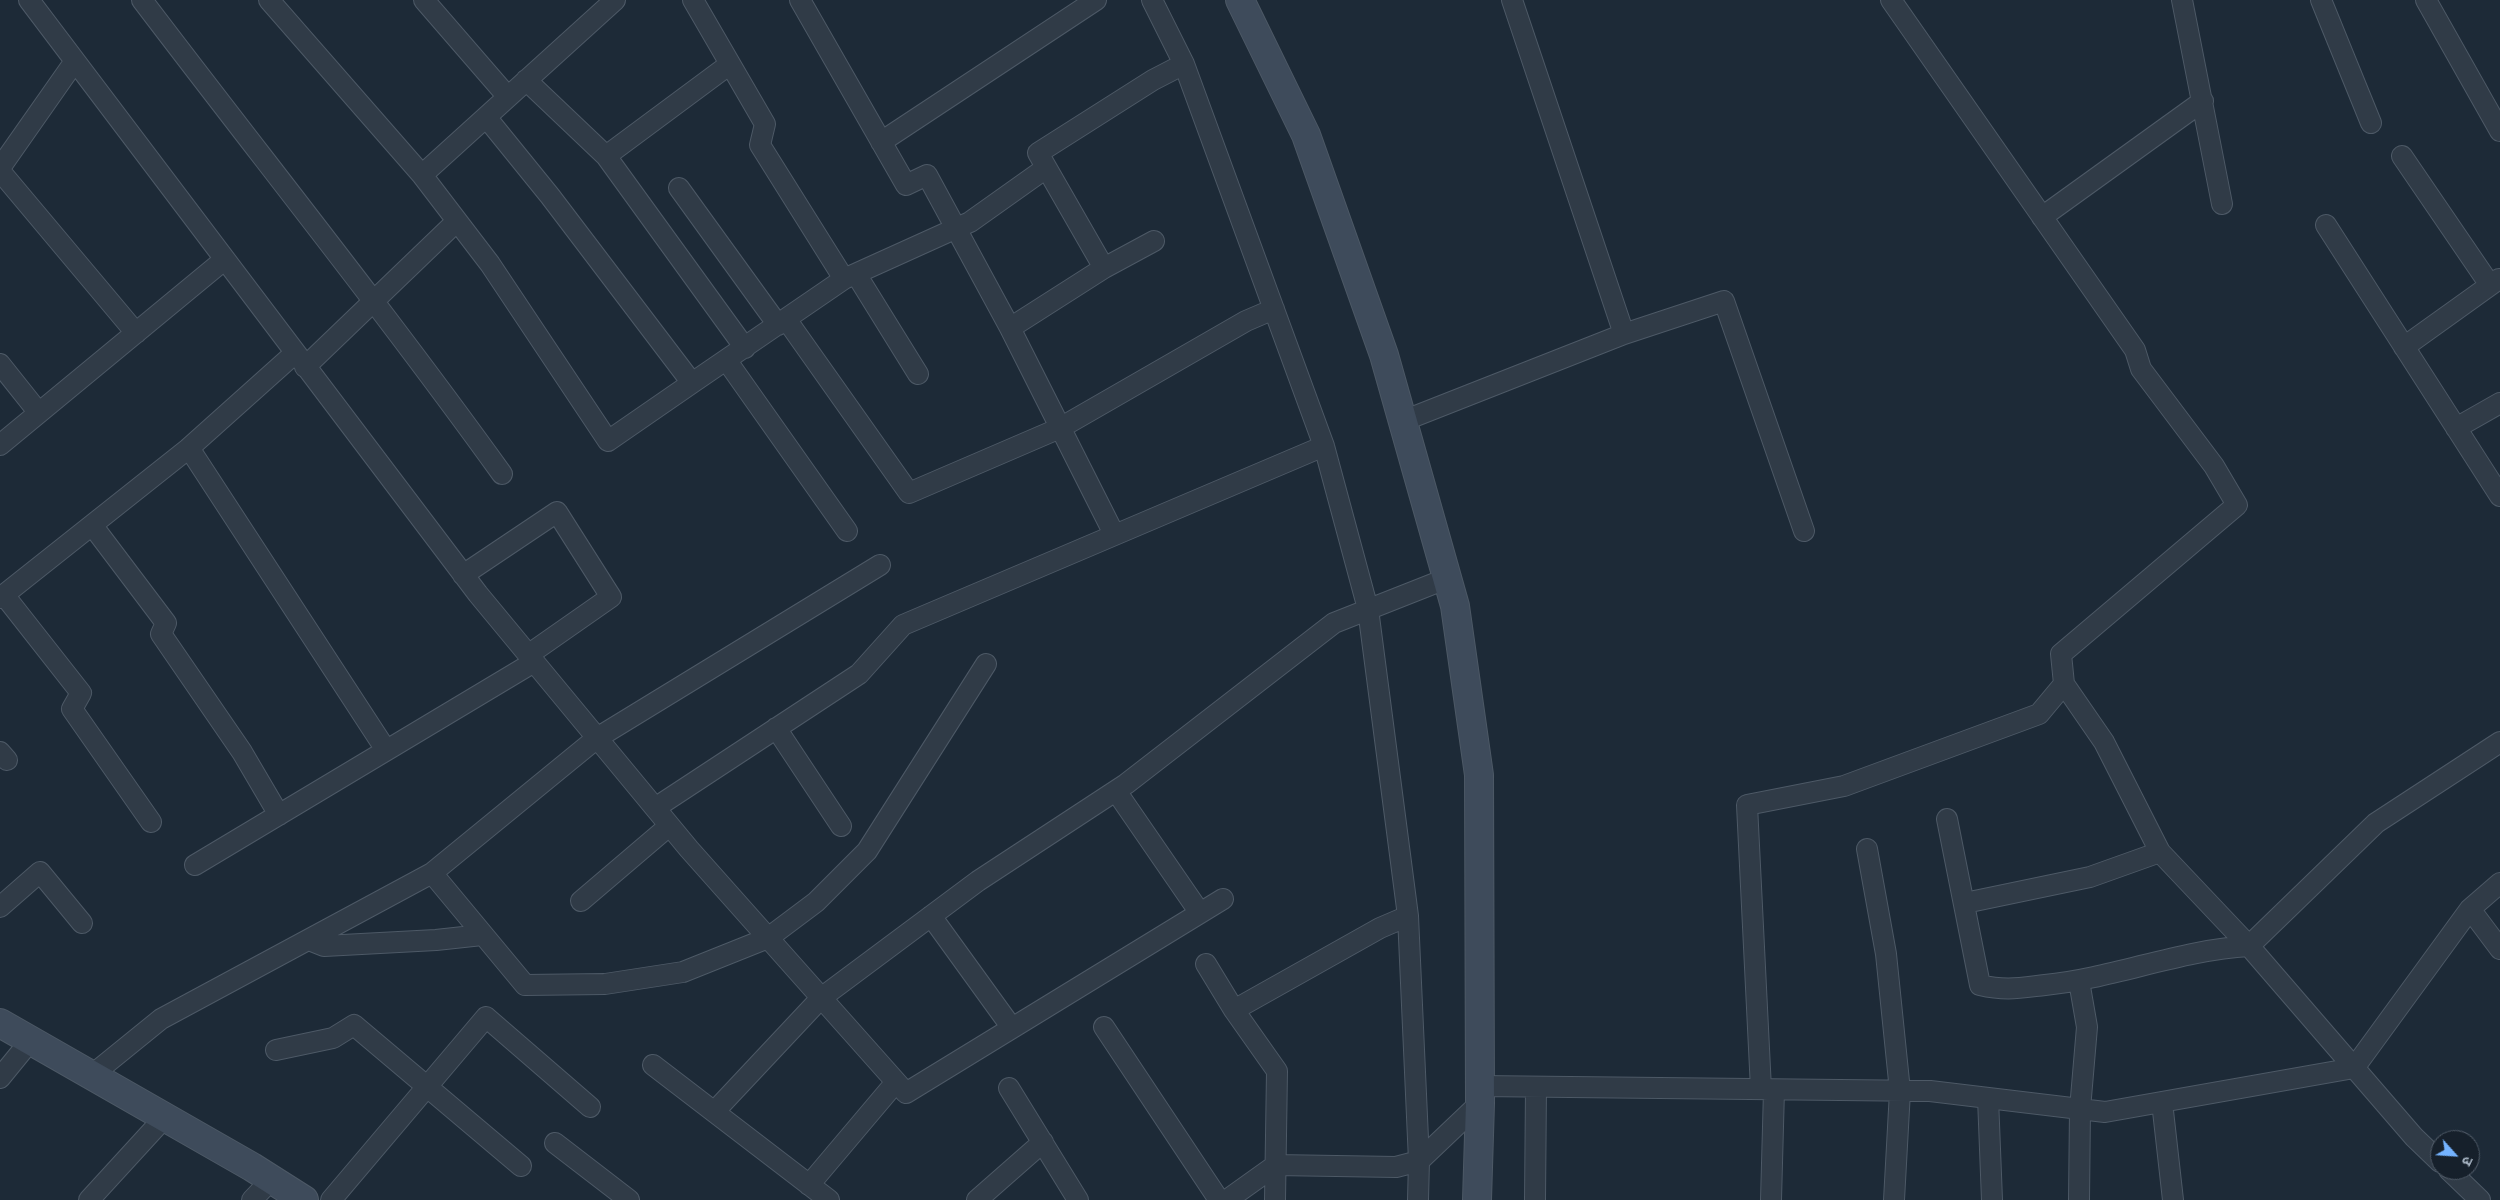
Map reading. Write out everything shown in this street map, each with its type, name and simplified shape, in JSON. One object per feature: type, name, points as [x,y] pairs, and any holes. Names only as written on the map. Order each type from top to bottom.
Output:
[{"type":"main road","points":[[1240,0],[1306,135],[1384,355],[1456,606],[1479,775],[1480,1095],[1477,1200]]},
{"type":"main road","points":[[0,1023],[272,1179],[304,1200]]},
{"type":"street","points":[[29,0],[463,575],[669,826],[906,1093],[1223,899]]},
{"type":"street","points":[[142,0],[430,373],[502,474]]},
{"type":"street","points":[[269,0],[422,174],[490,264],[608,441],[850,276],[970,222],[1046,168]]},
{"type":"street","points":[[424,0],[508,97]]},
{"type":"street","points":[[693,0],[765,124],[760,145],[918,374]]},
{"type":"street","points":[[800,0],[906,185],[926,175],[1010,328],[1114,534]]},
{"type":"street","points":[[881,142],[1096,0]]},
{"type":"street","points":[[1152,0],[1184,64],[1324,446],[1368,610],[1408,916],[1419,1162],[1418,1200]]},
{"type":"street","points":[[1512,0],[1624,334]]},
{"type":"street","points":[[1890,0],[2135,350],[2141,369],[2214,466],[2237,505],[2062,654],[2064,684],[2104,742],[2160,852],[2249,946],[2414,1137],[2430,1152]]},
{"type":"street","points":[[2182,0],[2222,204]]},
{"type":"street","points":[[2321,0],[2371,123]]},
{"type":"street","points":[[2426,0],[2500,131]]},
{"type":"street","points":[[422,174],[508,97],[602,4]]},
{"type":"street","points":[[75,61],[0,169],[136,332]]},
{"type":"street","points":[[606,156],[730,64]]},
{"type":"street","points":[[1104,268],[1038,153],[1153,80],[1184,64]]},
{"type":"street","points":[[526,80],[606,156],[745,348]]},
{"type":"street","points":[[2042,217],[2203,101]]},
{"type":"street","points":[[486,117],[550,196],[692,383]]},
{"type":"street","points":[[2402,156],[2495,282],[2404,347]]},
{"type":"street","points":[[679,188],[782,322],[909,493],[1060,428],[1246,321],[1274,309]]},
{"type":"street","points":[[151,822],[72,709],[81,693],[2,597],[374,301],[457,221]]},
{"type":"street","points":[[2326,224],[2500,496]]},
{"type":"street","points":[[1010,328],[1104,268],[1154,242]]},
{"type":"street","points":[[0,445],[224,260]]},
{"type":"street","points":[[1403,421],[1624,334],[1724,301],[1804,531]]},
{"type":"street","points":[[727,361],[847,531]]},
{"type":"street","points":[[0,364],[39,413]]},
{"type":"street","points":[[2456,428],[2500,403]]},
{"type":"street","points":[[655,808],[859,674],[903,625],[1324,446]]},
{"type":"street","points":[[190,448],[386,750]]},
{"type":"street","points":[[195,865],[386,750],[531,658],[610,597],[557,512],[463,575]]},
{"type":"street","points":[[92,525],[166,623],[161,634],[242,752],[279,815]]},
{"type":"street","points":[[92,1075],[161,1019],[432,873],[597,738],[880,565]]},
{"type":"street","points":[[714,1112],[821,998],[978,881],[1116,790],[1334,623],[1448,578]]},
{"type":"street","points":[[432,873],[525,985],[605,984],[683,972],[768,938],[816,902],[867,851],[986,664]]},
{"type":"street","points":[[1761,1089],[1747,805],[1844,786],[2040,714],[2064,684]]},
{"type":"street","points":[[776,728],[842,826]]},
{"type":"street","points":[[1947,819],[1980,985],[2003,990],[2079,981],[2216,948],[2249,946],[2376,823],[2500,742]]},
{"type":"street","points":[[1116,790],[1200,913]]},
{"type":"street","points":[[581,900],[669,826]]},
{"type":"street","points":[[1867,849],[1886,954],[1900,1091],[1894,1200]]},
{"type":"street","points":[[1965,903],[2090,877],[2160,852]]},
{"type":"street","points":[[0,907],[40,872],[82,923]]},
{"type":"street","points":[[1227,1200],[1276,1165],[1396,1167],[1419,1162],[1480,1095],[1536,1088],[1930,1091],[2105,1112],[2354,1068],[2470,909],[2500,883]]},
{"type":"street","points":[[2470,909],[2500,949]]},
{"type":"street","points":[[931,916],[1012,1028]]},
{"type":"street","points":[[1234,1010],[1380,928],[1408,916]]},
{"type":"street","points":[[309,940],[324,946],[436,940],[482,935]]},
{"type":"street","points":[[1206,964],[1234,1010],[1277,1071],[1274,1200]]},
{"type":"street","points":[[2079,981],[2087,1028],[2080,1109],[2079,1200]]},
{"type":"street","points":[[331,1200],[486,1017],[590,1107]]},
{"type":"street","points":[[276,1050],[333,1038],[354,1025],[521,1166]]},
{"type":"street","points":[[1104,1027],[1219,1200]]},
{"type":"street","points":[[0,1078],[31,1040]]},
{"type":"street","points":[[653,1065],[829,1200]]},
{"type":"street","points":[[809,1185],[896,1082]]},
{"type":"street","points":[[1009,1088],[1078,1200]]},
{"type":"street","points":[[1535,1200],[1536,1088]]},
{"type":"street","points":[[1761,1089],[1774,1090],[1770,1200]]},
{"type":"street","points":[[1988,1098],[1992,1200]]},
{"type":"street","points":[[2162,1102],[2173,1200]]},
{"type":"street","points":[[89,1200],[165,1117]]},
{"type":"street","points":[[977,1200],[1043,1142]]},
{"type":"street","points":[[555,1143],[627,1200]]},
{"type":"street","points":[[252,1200],[272,1179]]},
{"type":"street","points":[[2459,1180],[2480,1200]]}]
